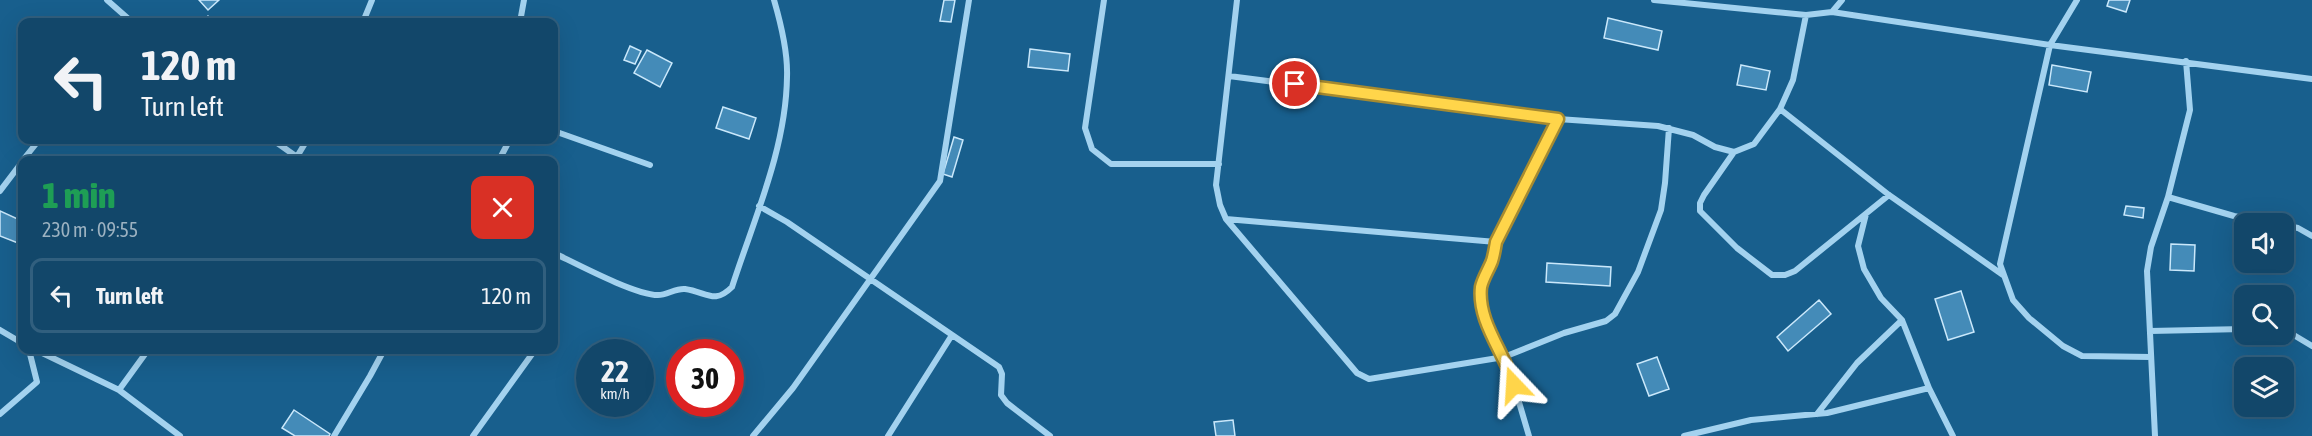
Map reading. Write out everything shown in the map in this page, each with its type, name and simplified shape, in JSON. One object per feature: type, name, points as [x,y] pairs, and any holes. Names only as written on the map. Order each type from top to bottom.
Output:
[{"type":"street","points":[[107,0],[126,18]]},
{"type":"street","points":[[365,18],[372,0]]},
{"type":"street","points":[[521,18],[524,0]]},
{"type":"street","points":[[558,255],[642,292],[659,295],[682,289],[715,297],[724,295],[732,287],[780,140],[788,76],[782,27],[774,0]]},
{"type":"street","points":[[753,436],[793,388],[940,181],[969,0]]},
{"type":"street","points":[[1104,0],[1085,128],[1092,149],[1111,164],[1219,164]]},
{"type":"street","points":[[1237,0],[1216,185],[1220,205],[1226,219],[1357,373],[1369,379],[1387,378],[1504,357],[1564,333],[1606,321],[1615,314],[1638,272],[1660,210],[1665,183],[1669,128]]},
{"type":"street","points":[[1654,0],[1806,15],[1832,12],[2050,45],[2312,78]]},
{"type":"street","points":[[1832,12],[1842,0]]},
{"type":"street","points":[[2077,0],[2050,45],[2000,264],[2013,300],[2037,326],[2063,346],[2082,356],[2151,357]]},
{"type":"street","points":[[1806,15],[1793,80],[1780,109],[1754,144],[1734,152],[1704,195],[1700,203],[1700,210],[1737,248],[1772,274],[1785,275],[1795,270],[1889,195]]},
{"type":"street","points":[[2155,436],[2147,271],[2151,247],[2168,197],[2190,110],[2186,61]]},
{"type":"street","points":[[1229,76],[1558,119],[1658,126],[1693,135],[1715,147],[1734,152]]},
{"type":"street","points":[[1780,109],[1889,195],[2004,275]]},
{"type":"street","points":[[1529,436],[1508,365],[1487,328],[1482,308],[1481,286],[1493,259],[1496,242],[1558,119]]},
{"type":"street","points":[[558,132],[650,165]]},
{"type":"street","points":[[27,156],[36,144]]},
{"type":"street","points":[[278,144],[292,156]]},
{"type":"street","points":[[0,191],[18,168]]},
{"type":"street","points":[[2168,197],[2234,216]]},
{"type":"street","points":[[759,206],[787,222],[999,367],[1002,374],[1001,395],[1007,403],[1050,436]]},
{"type":"street","points":[[1866,214],[1858,246],[1864,268],[1881,298],[1902,320],[1929,388],[1953,436]]},
{"type":"street","points":[[1226,219],[1496,242]]},
{"type":"street","points":[[2294,227],[2312,236]]},
{"type":"street","points":[[1817,414],[1857,363],[1902,320]]},
{"type":"street","points":[[2150,331],[2234,329]]},
{"type":"street","points":[[0,330],[18,341]]},
{"type":"street","points":[[888,436],[952,335]]},
{"type":"street","points":[[2294,335],[2312,346]]},
{"type":"street","points":[[0,414],[37,382],[30,354]]},
{"type":"street","points":[[44,354],[119,390],[180,436]]},
{"type":"street","points":[[119,390],[145,354]]},
{"type":"street","points":[[334,436],[382,354]]},
{"type":"street","points":[[473,436],[532,354]]},
{"type":"street","points":[[1684,436],[1752,420],[1817,414],[1929,388]]},
{"type":"building","points":[[199,0],[219,0],[208,10]]},
{"type":"building","points":[[944,0],[955,0],[951,22],[940,21]]},
{"type":"building","points":[[2109,0],[2130,0],[2126,12],[2107,6]]},
{"type":"building","points":[[1608,18],[1662,31],[1658,50],[1604,38]]},
{"type":"building","points":[[630,46],[641,51],[635,64],[624,60]]},
{"type":"building","points":[[1030,49],[1070,54],[1068,71],[1028,67]]},
{"type":"building","points":[[647,50],[672,63],[660,87],[634,73]]},
{"type":"building","points":[[1741,65],[1770,71],[1766,90],[1737,85]]},
{"type":"building","points":[[2052,65],[2091,72],[2087,92],[2049,85]]},
{"type":"building","points":[[723,107],[756,118],[749,139],[716,128]]},
{"type":"building","points":[[954,137],[963,140],[952,177],[943,174]]},
{"type":"building","points":[[2126,206],[2144,208],[2143,218],[2124,215]]},
{"type":"building","points":[[0,211],[18,219],[18,243],[0,236]]},
{"type":"building","points":[[2171,244],[2195,245],[2194,271],[2170,270]]},
{"type":"building","points":[[1547,263],[1611,267],[1610,286],[1546,282]]},
{"type":"building","points":[[1961,291],[1974,332],[1948,340],[1935,299]]},
{"type":"building","points":[[1819,300],[1831,314],[1788,351],[1777,337]]},
{"type":"building","points":[[1657,357],[1669,389],[1649,396],[1637,364]]},
{"type":"building","points":[[294,410],[330,434],[329,436],[295,436],[282,428]]},
{"type":"building","points":[[1233,420],[1235,436],[1216,436],[1214,422]]},
{"type":"route","points":[[1295,84],[1558,119],[1496,242],[1493,259],[1481,286],[1482,308],[1487,328],[1508,365],[1514,385]]}]
